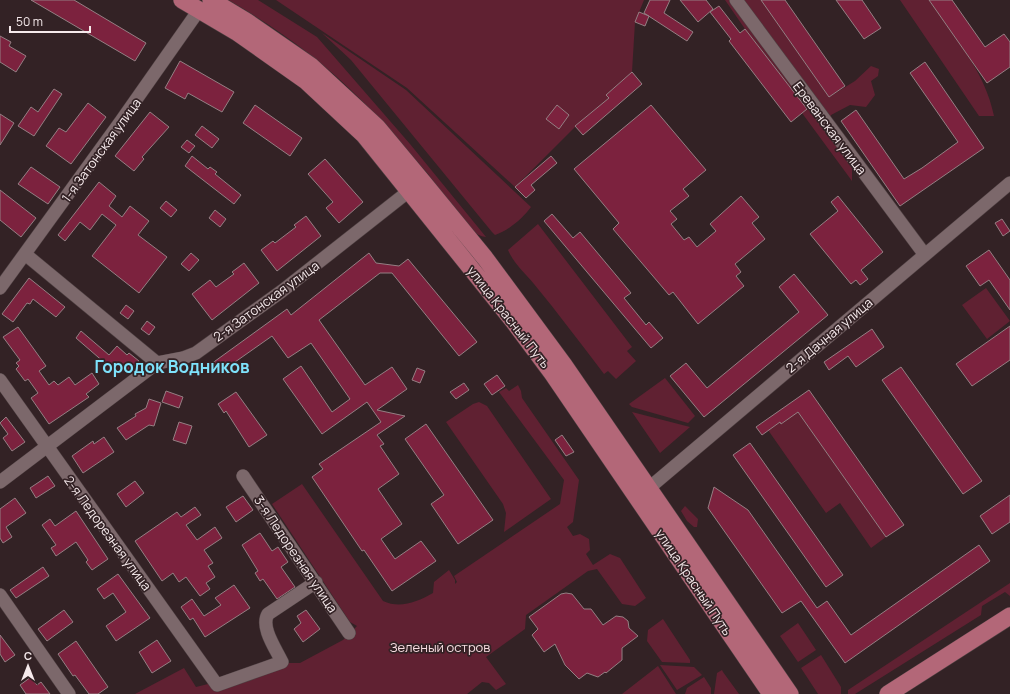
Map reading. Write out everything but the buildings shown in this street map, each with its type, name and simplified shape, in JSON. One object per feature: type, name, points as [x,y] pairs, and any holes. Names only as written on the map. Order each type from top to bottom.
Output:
[{"type":"main road","name":"улица Красный Путь","points":[[182,0],[205,3],[283,45],[311,66],[377,127],[485,258],[564,364],[790,694]]},
{"type":"main road","name":"улица Красный Путь","points":[[205,3],[238,33],[306,81],[364,135],[472,269],[552,373],[771,694]]},
{"type":"main road","points":[[888,694],[1010,616]]},
{"type":"street","name":"Ереванская улица","points":[[736,0],[925,255]]},
{"type":"street","name":"1-я Затонская улица","points":[[0,288],[205,3]]},
{"type":"street","name":"2-я Дачная улица","points":[[649,488],[1010,183]]},
{"type":"street","name":"2-я Затонская улица","points":[[0,482],[157,363],[183,358],[196,353],[282,291],[409,191]]},
{"type":"street","points":[[25,254],[157,363]]},
{"type":"street","points":[[472,269],[485,258]]},
{"type":"street","name":"2-я Ледорезная улица","points":[[0,380],[217,685],[282,662],[265,626],[265,619],[268,614],[316,582]]},
{"type":"street","name":"3-я Ледорезная улица","points":[[244,476],[349,633]]},
{"type":"street","points":[[0,596],[70,694]]},
{"type":"green space","points":[[228,0],[258,0],[317,37],[410,144],[486,237],[470,229],[462,221],[428,174],[395,136],[331,72],[281,33]]},
{"type":"green space","points":[[276,0],[644,0],[635,22],[632,72],[606,95],[609,98],[575,127],[515,187],[407,88]]},
{"type":"green space","points":[[725,0],[761,0],[829,97],[855,81],[871,66],[879,69],[878,76],[871,81],[875,95],[866,107],[850,105],[831,115],[827,131],[852,164],[852,181],[802,113],[807,109],[745,29]]},
{"type":"green space","points":[[900,0],[929,0],[968,55],[976,69],[984,84],[994,116],[979,116]]},
{"type":"green space","points":[[322,33],[406,90],[531,207],[520,220],[495,235],[351,60]]},
{"type":"green space","points":[[538,224],[632,347],[627,351],[636,361],[616,379],[608,371],[604,374],[552,306],[510,255],[508,250]]},
{"type":"green space","points":[[986,288],[1010,321],[987,339],[962,305]]},
{"type":"green space","points":[[665,378],[695,416],[688,423],[632,407],[629,404]]},
{"type":"green space","name":"Зеленый остров","points":[[518,385],[522,398],[579,480],[573,522],[567,527],[573,536],[580,534],[589,539],[590,550],[586,554],[593,565],[610,554],[620,558],[646,598],[635,606],[622,604],[597,569],[588,571],[526,615],[525,629],[486,657],[506,684],[496,690],[489,683],[482,682],[467,694],[135,694],[184,668],[196,687],[208,684],[215,688],[288,663],[300,663],[343,640],[357,626],[350,622],[272,504],[302,484],[383,601],[396,604],[415,602],[433,593],[434,582],[449,570],[455,580],[455,584],[457,582],[454,576],[560,504],[564,480],[499,392],[506,388],[509,391]]},
{"type":"green space","points":[[479,402],[487,406],[551,499],[504,532],[506,513],[503,504],[446,422],[473,404]]},
{"type":"green space","points":[[795,408],[886,537],[871,548],[840,503],[826,513],[768,430],[780,422],[781,424],[787,420],[784,415]]},
{"type":"green space","points":[[632,412],[690,427],[660,453]]},
{"type":"green space","points":[[685,506],[698,519],[697,527],[694,527],[687,521],[681,511]]},
{"type":"green space","points":[[1010,583],[1010,596],[1005,592],[982,606],[981,615],[855,694],[848,694],[848,690]]},
{"type":"green space","points":[[663,619],[690,660],[690,663],[662,662],[647,641],[648,630]]},
{"type":"green space","points":[[798,623],[816,650],[798,662],[780,636]]},
{"type":"green space","points":[[821,655],[841,687],[841,694],[818,694],[801,668]]},
{"type":"green space","points":[[660,665],[694,667],[702,675],[677,690]]},
{"type":"green space","points":[[658,666],[676,694],[622,694]]},
{"type":"green space","points":[[722,670],[739,694],[714,694],[717,673]]},
{"type":"green space","points":[[704,677],[711,688],[711,694],[685,694],[687,688]]},
{"type":"district","name":"Городок Водников","points":[[172,366]]}]
